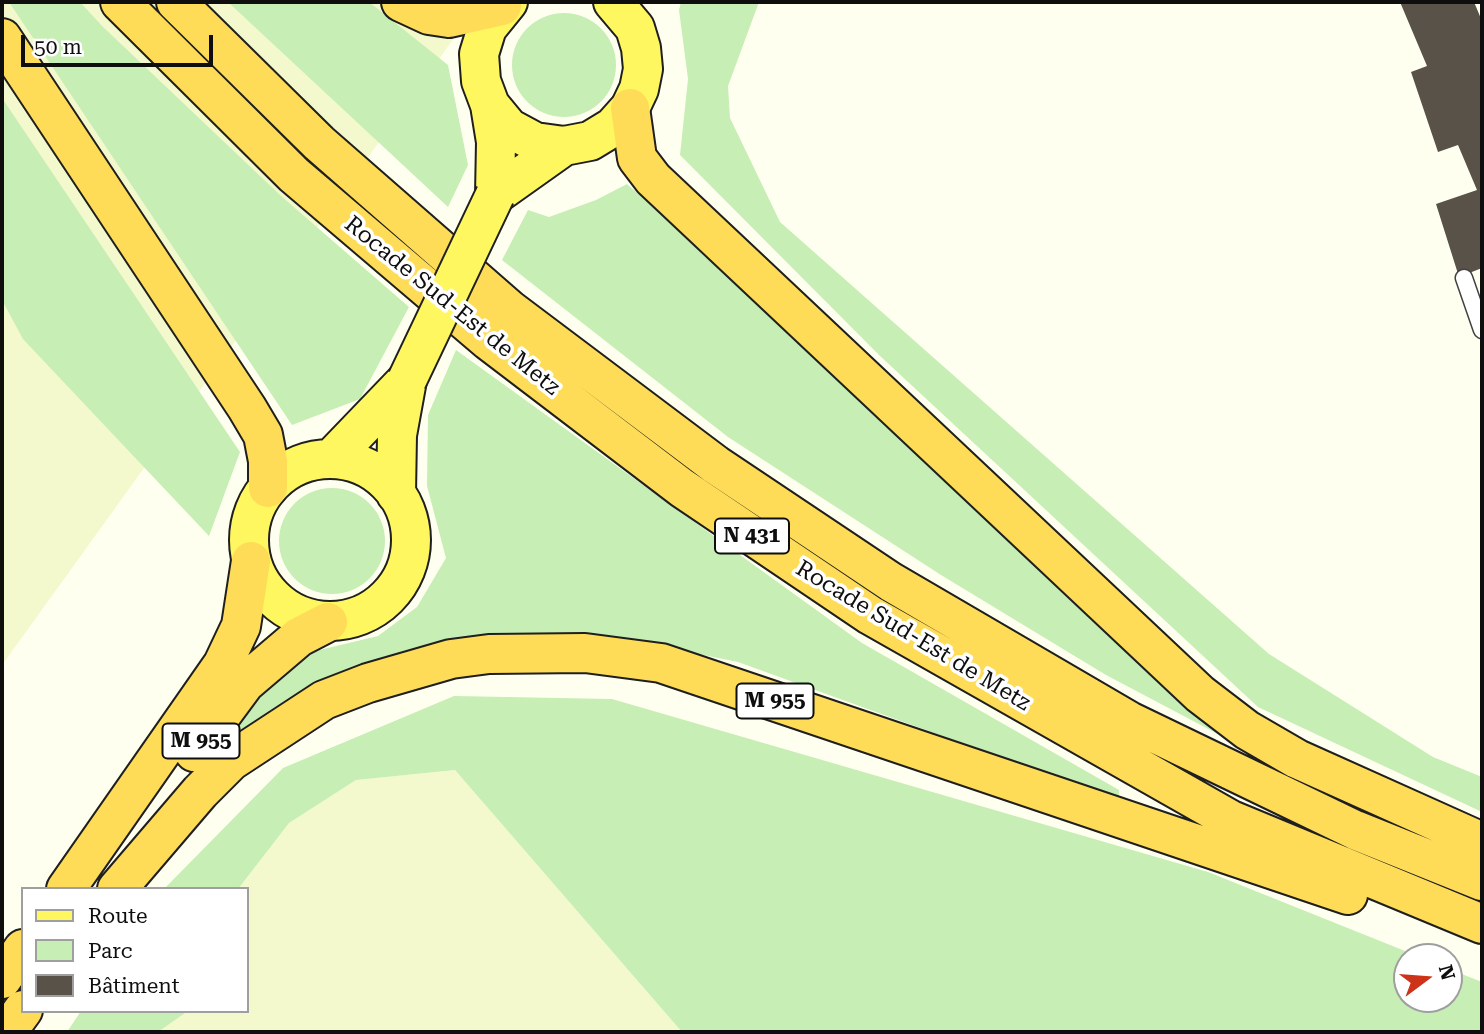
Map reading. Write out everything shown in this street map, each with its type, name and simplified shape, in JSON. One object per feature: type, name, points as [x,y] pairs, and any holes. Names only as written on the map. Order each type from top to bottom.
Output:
[{"type":"highway","name":"Rocade Sud-Est de Metz","points":[[120,2],[304,184],[489,341],[704,503],[870,615],[1231,820],[1482,924]]},
{"type":"highway","name":"Rocade Sud-Est de Metz","points":[[176,2],[319,143],[510,310],[716,465],[891,582],[1129,721],[1355,830],[1482,881]]},
{"type":"highway","points":[[401,2],[429,15],[449,18],[505,4]]},
{"type":"highway","points":[[2,38],[247,408],[262,435],[268,461],[268,488]]},
{"type":"highway","points":[[630,108],[637,158],[653,179],[1200,694],[1247,730],[1297,759],[1482,842]]},
{"type":"highway","name":"M 955","points":[[67,887],[223,664],[241,626],[251,561]]},
{"type":"highway","name":"M 955","points":[[106,887],[185,763],[245,683],[299,637],[328,622]]},
{"type":"highway","name":"M 955","points":[[119,887],[200,792],[231,761],[324,700],[368,683],[451,659],[489,654],[585,653],[662,663],[1482,940]]},
{"type":"highway","points":[[2,979],[21,952]]},
{"type":"highway","points":[[7,1032],[21,1013]]},
{"type":"main road","points":[[396,494],[368,469],[331,459],[316,460],[289,470],[268,488],[257,504],[250,523],[251,561],[262,585],[280,604],[302,617],[328,622],[347,619],[374,607],[396,587],[405,570],[410,531],[396,494],[397,435],[407,380],[495,195],[496,142],[490,106],[481,80],[479,54],[487,29],[505,4]]},
{"type":"main road","points":[[490,106],[509,128],[535,142],[564,146],[590,141],[612,127],[630,108],[639,89],[643,69],[641,48],[628,11]]},
{"type":"main road","points":[[495,195],[564,146]]},
{"type":"main road","points":[[331,459],[407,380]]},
{"type":"lane","points":[[1464,278],[1482,330]]},
{"type":"green space","points":[[2,2],[480,2],[2,665]]},
{"type":"green space","points":[[9,2],[80,2],[281,196],[409,307],[360,399],[292,425]]},
{"type":"green space","points":[[228,2],[369,2],[448,65],[468,165],[448,207]]},
{"type":"green space","points":[[681,2],[759,2],[728,86],[730,118],[780,222],[1269,654],[1433,757],[1482,777],[1482,812],[1258,707],[879,355],[680,155],[688,79],[679,10]]},
{"type":"green space","points":[[564,13],[584,17],[601,28],[612,45],[616,65],[612,85],[601,102],[584,113],[564,117],[544,113],[527,102],[516,85],[512,65],[516,45],[527,28],[544,17]]},
{"type":"green space","points":[[2,98],[240,452],[209,536],[23,339],[2,300]]},
{"type":"green space","points":[[627,184],[735,279],[1250,751],[1106,675],[941,575],[728,437],[502,260],[528,210],[549,217],[596,200]]},
{"type":"green space","points":[[456,350],[862,643],[1119,790],[1119,800],[738,662],[644,643],[539,636],[230,746],[222,743],[242,714],[307,653],[378,636],[417,607],[446,558],[427,486],[428,415]]},
{"type":"green space","points":[[332,488],[352,492],[369,504],[381,521],[385,541],[381,561],[369,578],[352,590],[332,594],[312,590],[295,578],[283,561],[279,541],[283,521],[295,504],[312,492]]},
{"type":"green space","points":[[454,696],[612,699],[1208,872],[1393,946],[1393,1013],[1463,1013],[1463,975],[1482,982],[1482,1032],[682,1032],[455,770],[356,780],[289,823],[240,887],[166,887],[283,768]]},
{"type":"green space","points":[[455,770],[682,1032],[158,1032],[185,1013],[248,1013],[248,887],[240,887],[289,823],[356,780]]},
{"type":"green space","points":[[80,1013],[185,1013],[158,1032],[67,1032]]},
{"type":"building","points":[[1400,2],[1474,2],[1482,21],[1482,268],[1459,277],[1436,204],[1477,190],[1458,145],[1438,152],[1411,72],[1427,66]]}]
